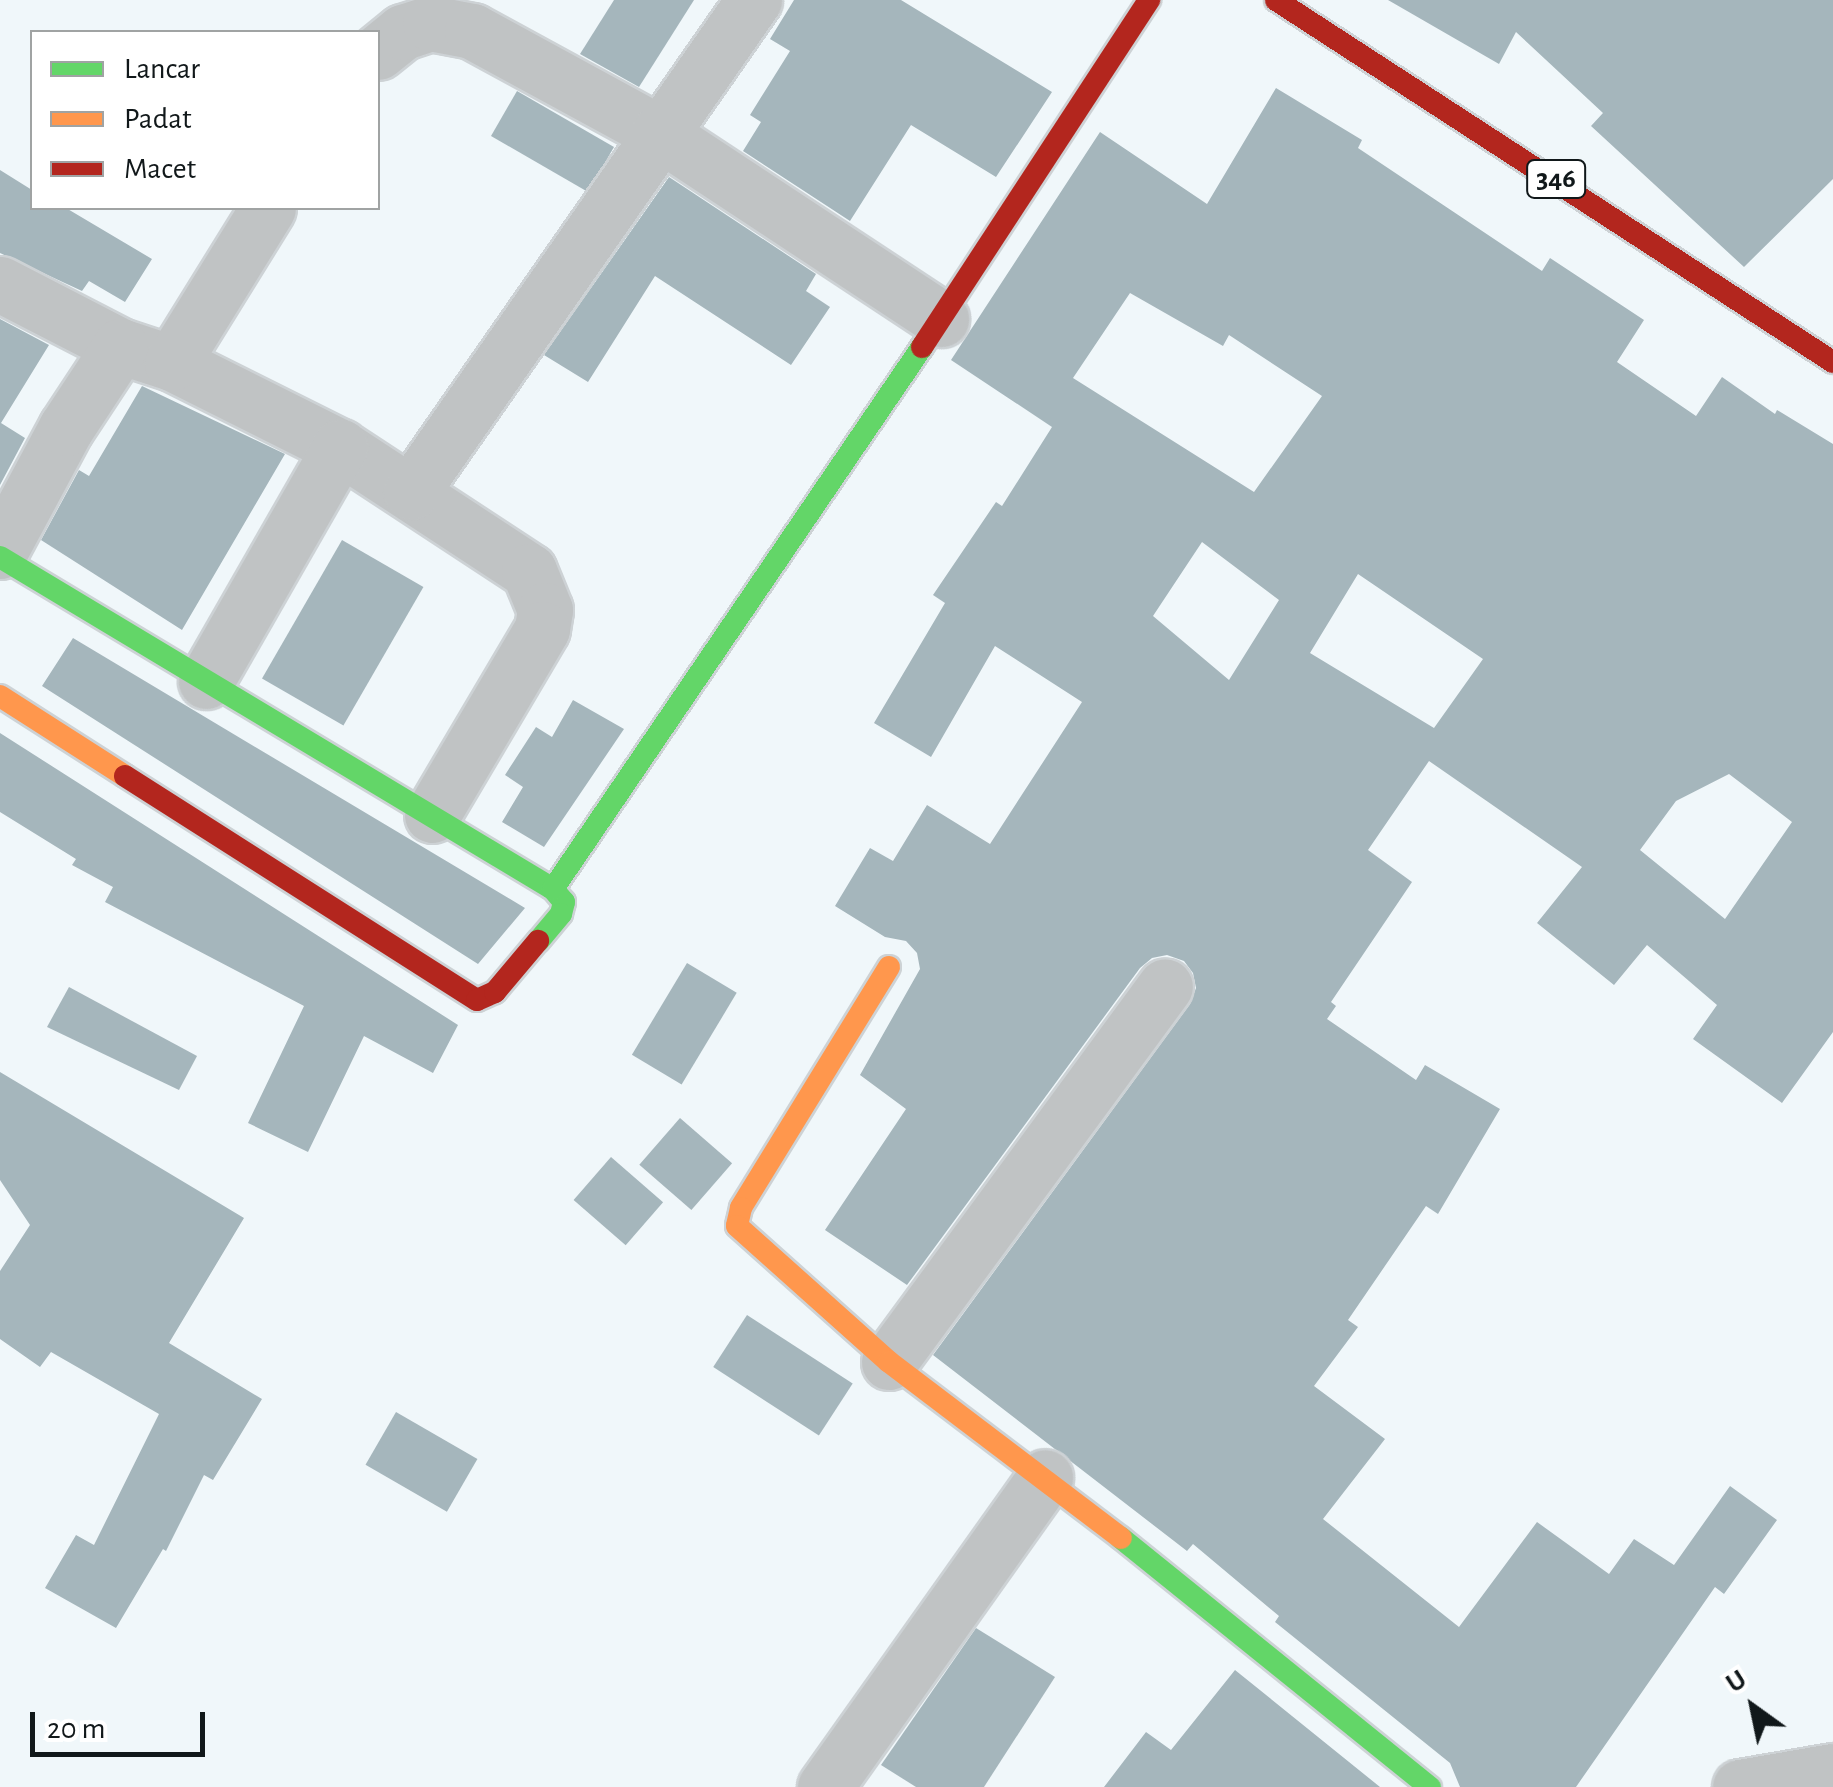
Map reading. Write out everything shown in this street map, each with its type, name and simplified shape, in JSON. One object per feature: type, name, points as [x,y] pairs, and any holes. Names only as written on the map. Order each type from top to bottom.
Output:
[{"type":"street","points":[[411,492],[754,0]]},
{"type":"street","points":[[554,889],[941,320],[1149,0]]},
{"type":"street","name":"346","points":[[1276,0],[1833,362]]},
{"type":"street","points":[[380,50],[403,32],[430,23],[472,31],[658,133],[941,320]]},
{"type":"street","points":[[172,363],[267,210]]},
{"type":"street","points":[[0,284],[120,346],[172,363],[340,447],[529,571],[545,610],[542,629],[432,815]]},
{"type":"street","points":[[0,696],[477,1000],[496,992],[562,914],[564,902],[554,889],[0,554],[66,428],[120,346]]},
{"type":"street","points":[[206,681],[340,447]]},
{"type":"street","points":[[889,966],[741,1208],[736,1226],[889,1362],[1045,1477],[1430,1787]]},
{"type":"street","points":[[889,1362],[1165,986]]},
{"type":"street","points":[[825,1787],[1045,1477]]},
{"type":"street","points":[[1740,1787],[1833,1771]]},
{"type":"building","points":[[614,0],[694,0],[639,87],[580,54]]},
{"type":"building","points":[[794,0],[901,0],[1052,92],[996,177],[911,125],[850,221],[743,151],[761,122],[750,115],[790,51],[770,39]]},
{"type":"building","points":[[1388,0],[1833,0],[1833,179],[1744,267],[1591,126],[1603,113],[1516,32],[1499,64]]},
{"type":"building","points":[[1276,88],[1362,140],[1358,148],[1542,271],[1550,258],[1644,320],[1617,362],[1696,416],[1722,377],[1775,414],[1777,410],[1833,444],[1833,1032],[1782,1103],[1693,1039],[1717,1005],[1647,945],[1614,985],[1537,923],[1582,867],[1429,761],[1368,850],[1412,882],[1331,1002],[1336,1006],[1327,1019],[1416,1080],[1425,1065],[1500,1109],[1438,1214],[1426,1206],[1348,1320],[1358,1327],[1314,1386],[1385,1439],[1323,1519],[1459,1627],[1537,1522],[1609,1574],[1634,1539],[1674,1565],[1730,1486],[1777,1520],[1724,1594],[1715,1587],[1576,1787],[1460,1787],[1450,1763],[1275,1622],[1279,1616],[1193,1544],[1187,1551],[933,1355],[1190,1004],[1196,988],[1193,973],[1184,961],[1167,955],[1152,958],[1140,968],[907,1285],[825,1230],[906,1109],[860,1075],[920,969],[917,953],[906,941],[885,937],[835,906],[870,848],[893,861],[927,805],[990,844],[1082,702],[995,646],[931,757],[874,723],[945,603],[933,595],[996,502],[1002,506],[1052,427],[951,360],[1100,132],[1207,204]],"holes":[[[1130,293],[1223,346],[1229,335],[1322,396],[1254,492],[1073,378]],[[1202,542],[1279,600],[1229,680],[1153,616]],[[1358,574],[1483,659],[1434,728],[1310,653]],[[1729,774],[1792,822],[1725,919],[1640,850],[1676,801]]]},
{"type":"building","points":[[517,91],[614,147],[588,192],[491,136]]},
{"type":"building","points":[[0,170],[30,189],[30,210],[69,210],[152,259],[125,302],[89,281],[82,291],[0,253]]},
{"type":"building","points":[[669,177],[816,274],[806,291],[830,307],[791,365],[655,276],[588,382],[544,355]]},
{"type":"building","points":[[0,319],[49,345],[1,423],[25,438],[0,485]]},
{"type":"building","points":[[142,386],[285,454],[182,630],[41,540],[79,470],[89,476]]},
{"type":"building","points":[[342,540],[423,587],[343,726],[262,679]]},
{"type":"building","points":[[73,638],[525,908],[478,964],[42,686]]},
{"type":"building","points":[[573,700],[624,729],[544,847],[502,822],[523,787],[505,775],[536,727],[552,737]]},
{"type":"building","points":[[0,733],[458,1025],[433,1073],[364,1036],[308,1152],[248,1123],[304,1006],[105,902],[113,887],[72,865],[76,859],[0,812]]},
{"type":"building","points":[[687,963],[737,993],[682,1085],[632,1055]]},
{"type":"building","points":[[69,987],[197,1056],[179,1090],[47,1027]]},
{"type":"building","points":[[0,1072],[244,1218],[169,1343],[262,1399],[213,1480],[204,1475],[166,1551],[163,1549],[116,1628],[45,1588],[76,1535],[94,1545],[159,1414],[51,1352],[40,1367],[0,1339],[0,1271],[30,1225],[0,1180]]},
{"type":"building","points":[[680,1118],[732,1163],[691,1210],[639,1165]]},
{"type":"building","points":[[611,1157],[663,1202],[626,1245],[574,1200]]},
{"type":"building","points":[[747,1315],[853,1384],[819,1436],[713,1367]]},
{"type":"building","points":[[396,1412],[477,1459],[447,1512],[366,1465]]},
{"type":"building","points":[[976,1628],[1055,1677],[984,1787],[916,1787],[881,1765]]},
{"type":"building","points":[[1235,1670],[1380,1787],[1104,1787],[1146,1732],[1171,1750]]},
{"type":"traffic: fast","points":[[553,889],[922,347]]},
{"type":"traffic: fast","points":[[0,557],[553,889],[564,902],[561,914],[538,941]]},
{"type":"traffic: fast","points":[[1121,1538],[1430,1787]]},
{"type":"traffic: slow","points":[[0,696],[125,776]]},
{"type":"traffic: slow","points":[[889,967],[741,1208],[737,1226],[889,1362],[1121,1538]]},
{"type":"traffic: jam","points":[[922,347],[1149,0]]},
{"type":"traffic: jam","points":[[1276,0],[1833,362]]},
{"type":"traffic: jam","points":[[125,776],[477,1000],[495,992],[538,941]]}]
